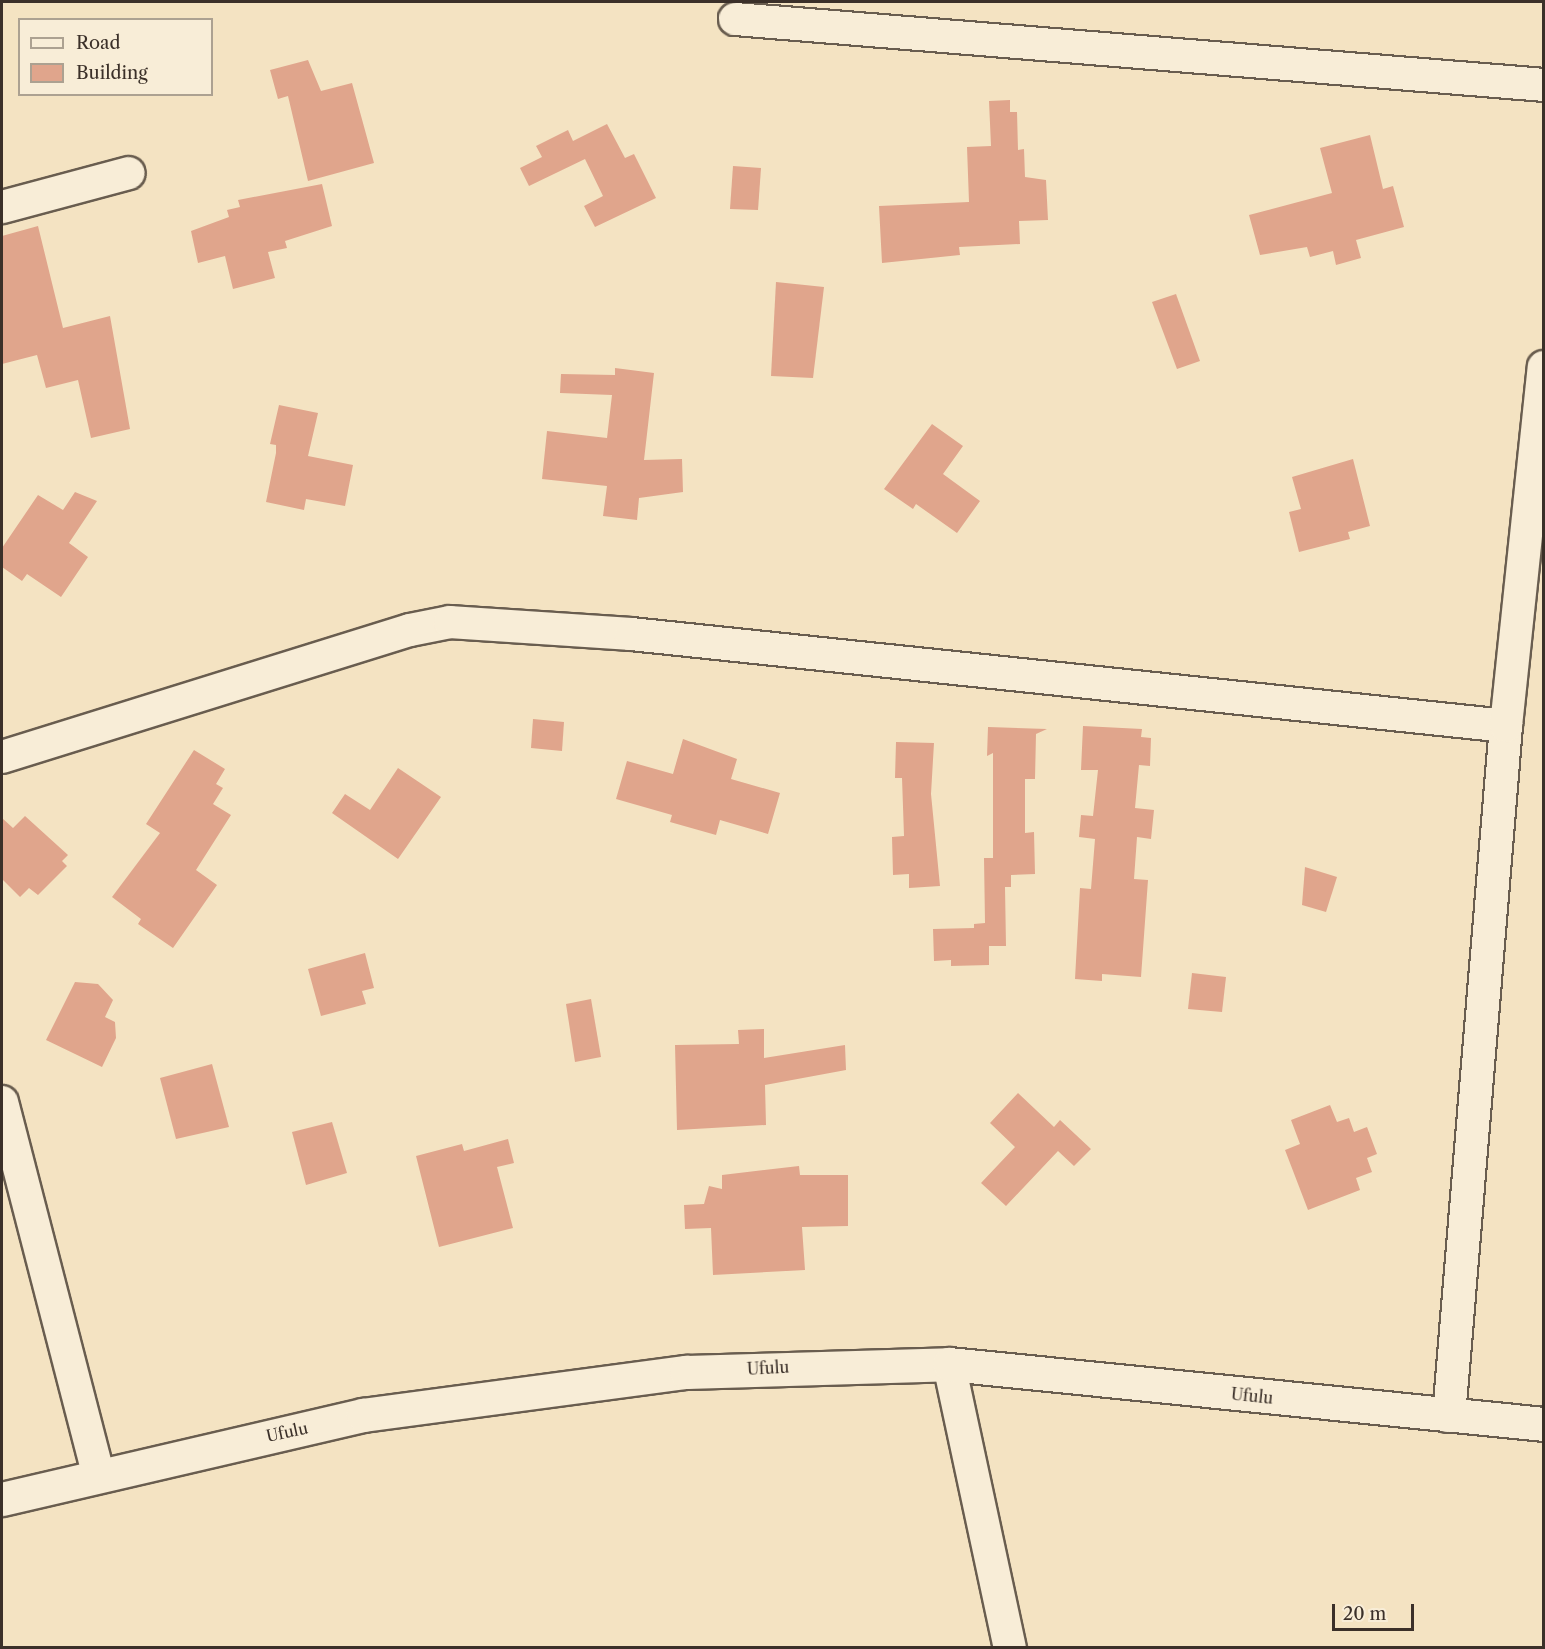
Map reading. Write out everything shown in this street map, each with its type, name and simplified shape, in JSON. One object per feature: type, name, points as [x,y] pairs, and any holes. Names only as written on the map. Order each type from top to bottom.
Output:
[{"type":"street","points":[[735,19],[1544,85]]},
{"type":"street","points":[[2,207],[129,173]]},
{"type":"street","points":[[1449,1416],[1506,726],[1544,368]]},
{"type":"street","points":[[2,757],[410,630],[450,622],[631,634],[1506,726]]},
{"type":"street","points":[[2,1102],[98,1473]]},
{"type":"street","points":[[949,1364],[1010,1647]]},
{"type":"street","name":"Ufulu","points":[[2,1499],[98,1473],[363,1416],[521,1391],[686,1372],[949,1364],[1544,1424]]},
{"type":"building","points":[[308,60],[321,91],[352,83],[374,163],[308,181],[288,96],[278,99],[270,70]]},
{"type":"building","points":[[1010,100],[1010,112],[1017,112],[1018,150],[1024,149],[1025,177],[1046,180],[1048,220],[1019,221],[1020,244],[959,247],[960,255],[882,263],[879,206],[969,202],[967,147],[991,146],[989,101]]},
{"type":"building","points":[[607,124],[625,158],[634,154],[656,198],[595,227],[584,206],[603,196],[585,159],[529,186],[520,168],[542,157],[536,146],[568,130],[573,141]]},
{"type":"building","points":[[1370,135],[1383,189],[1393,186],[1404,227],[1356,240],[1361,258],[1336,265],[1333,251],[1310,257],[1307,247],[1260,255],[1249,215],[1332,193],[1320,148]]},
{"type":"building","points":[[733,166],[761,168],[758,210],[730,209]]},
{"type":"building","points":[[322,184],[332,226],[285,241],[287,248],[268,252],[275,278],[233,289],[225,256],[198,263],[191,231],[229,217],[227,210],[240,207],[238,200]]},
{"type":"building","points":[[38,226],[63,328],[110,316],[130,429],[91,438],[78,380],[46,388],[37,355],[2,364],[2,236]]},
{"type":"building","points":[[776,282],[824,287],[813,378],[771,376]]},
{"type":"building","points":[[1176,294],[1200,361],[1177,369],[1152,302]]},
{"type":"building","points":[[615,368],[654,373],[644,460],[682,459],[683,492],[639,498],[637,520],[603,516],[607,486],[542,479],[547,431],[607,438],[612,395],[560,393],[561,374],[615,375]]},
{"type":"building","points":[[279,405],[318,413],[308,456],[353,465],[345,506],[306,499],[304,510],[266,502],[276,453],[276,445],[270,444]]},
{"type":"building","points":[[932,424],[963,446],[943,474],[980,501],[957,533],[916,504],[913,509],[884,489]]},
{"type":"building","points":[[1353,459],[1370,526],[1348,532],[1350,539],[1299,552],[1289,512],[1301,509],[1292,477]]},
{"type":"building","points":[[75,492],[97,501],[69,543],[88,557],[61,597],[27,574],[22,581],[2,567],[2,548],[38,495],[63,510]]},
{"type":"building","points":[[533,719],[564,722],[562,751],[531,748]]},
{"type":"building","points":[[1083,726],[1142,729],[1141,737],[1151,738],[1150,766],[1139,765],[1135,808],[1154,810],[1151,839],[1137,837],[1134,879],[1148,880],[1141,977],[1102,974],[1102,981],[1075,979],[1080,888],[1091,889],[1095,839],[1079,837],[1081,815],[1093,816],[1098,770],[1081,770]]},
{"type":"building","points":[[988,727],[1047,729],[1036,734],[1035,779],[1025,779],[1025,833],[1034,832],[1035,874],[1011,875],[1011,887],[1005,887],[1006,946],[989,946],[989,965],[951,966],[951,960],[934,961],[933,929],[974,928],[974,924],[985,923],[984,858],[993,858],[993,753],[987,756]]},
{"type":"building","points":[[683,739],[737,759],[731,779],[780,793],[768,834],[720,820],[716,835],[670,822],[672,815],[616,799],[627,761],[673,774]]},
{"type":"building","points":[[896,742],[934,743],[931,794],[940,886],[909,888],[909,874],[893,875],[892,837],[904,836],[902,778],[895,778]]},
{"type":"building","points":[[194,750],[225,769],[216,784],[223,788],[213,804],[231,815],[196,870],[217,885],[173,948],[138,924],[141,919],[112,897],[160,833],[146,824]]},
{"type":"building","points":[[398,768],[441,797],[398,859],[332,813],[345,794],[370,810]]},
{"type":"building","points":[[25,816],[68,855],[62,861],[67,866],[38,895],[29,888],[20,897],[2,879],[2,818],[13,828]]},
{"type":"building","points":[[1305,867],[1337,877],[1326,912],[1302,905]]},
{"type":"building","points":[[365,953],[374,988],[362,991],[366,1004],[321,1016],[308,969]]},
{"type":"building","points":[[1192,973],[1226,977],[1222,1012],[1188,1009]]},
{"type":"building","points":[[75,982],[98,984],[113,1000],[105,1017],[115,1022],[116,1038],[102,1067],[46,1040]]},
{"type":"building","points":[[591,999],[601,1057],[575,1062],[566,1004]]},
{"type":"building","points":[[764,1029],[764,1058],[845,1045],[846,1070],[765,1085],[766,1125],[677,1130],[675,1045],[739,1044],[738,1030]]},
{"type":"building","points":[[212,1064],[229,1127],[176,1139],[160,1078]]},
{"type":"building","points":[[1018,1093],[1054,1127],[1060,1120],[1091,1149],[1074,1166],[1058,1151],[1006,1206],[981,1183],[1015,1147],[990,1123]]},
{"type":"building","points":[[1330,1105],[1337,1122],[1349,1118],[1354,1132],[1367,1127],[1377,1154],[1367,1158],[1372,1172],[1356,1178],[1360,1190],[1308,1210],[1285,1150],[1300,1144],[1291,1120]]},
{"type":"building","points":[[332,1122],[347,1173],[306,1185],[292,1132]]},
{"type":"building","points":[[508,1139],[514,1163],[497,1167],[513,1228],[439,1247],[416,1156],[462,1144],[464,1151]]},
{"type":"building","points":[[799,1166],[800,1175],[848,1175],[848,1226],[802,1227],[805,1270],[713,1275],[711,1228],[685,1229],[684,1205],[704,1204],[709,1186],[722,1189],[722,1175]]}]
